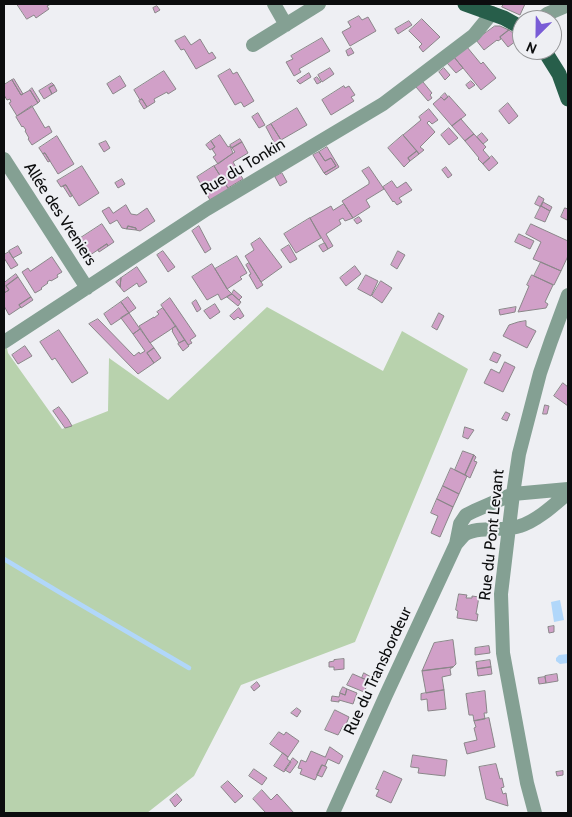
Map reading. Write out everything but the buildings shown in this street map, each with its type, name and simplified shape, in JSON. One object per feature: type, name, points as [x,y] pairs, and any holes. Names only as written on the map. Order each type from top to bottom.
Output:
[{"type":"main road","points":[[465,4],[512,22]]},
{"type":"main road","points":[[550,60],[559,74],[568,99]]},
{"type":"street","points":[[274,4],[286,25]]},
{"type":"street","points":[[253,45],[319,4]]},
{"type":"street","points":[[556,10],[568,5]]},
{"type":"street","name":"Rue du Tonkin","points":[[4,342],[207,209],[383,104],[474,35],[492,13]]},
{"type":"street","name":"Allée des Vreniers","points":[[4,159],[87,288]]},
{"type":"street","name":"Rue du Pont Levant","points":[[535,813],[526,783],[503,653],[501,594],[519,454],[540,373],[568,295]]},
{"type":"street","name":"Rue du Transbordeur","points":[[333,813],[456,544],[460,524],[466,515],[513,494],[568,489]]},
{"type":"street","points":[[456,544],[465,534],[472,531],[508,529],[527,524],[568,493]]},
{"type":"green space","points":[[267,307],[383,371],[402,331],[468,369],[355,642],[241,685],[194,776],[147,813],[4,813],[4,334],[8,353],[62,429],[108,411],[109,358],[168,400]]},
{"type":"water","points":[[560,600],[564,620],[554,622],[551,602]]},
{"type":"water","points":[[568,654],[568,663],[560,664],[556,661],[559,655]]},
{"type":"waterway","points":[[4,559],[189,668]]}]
